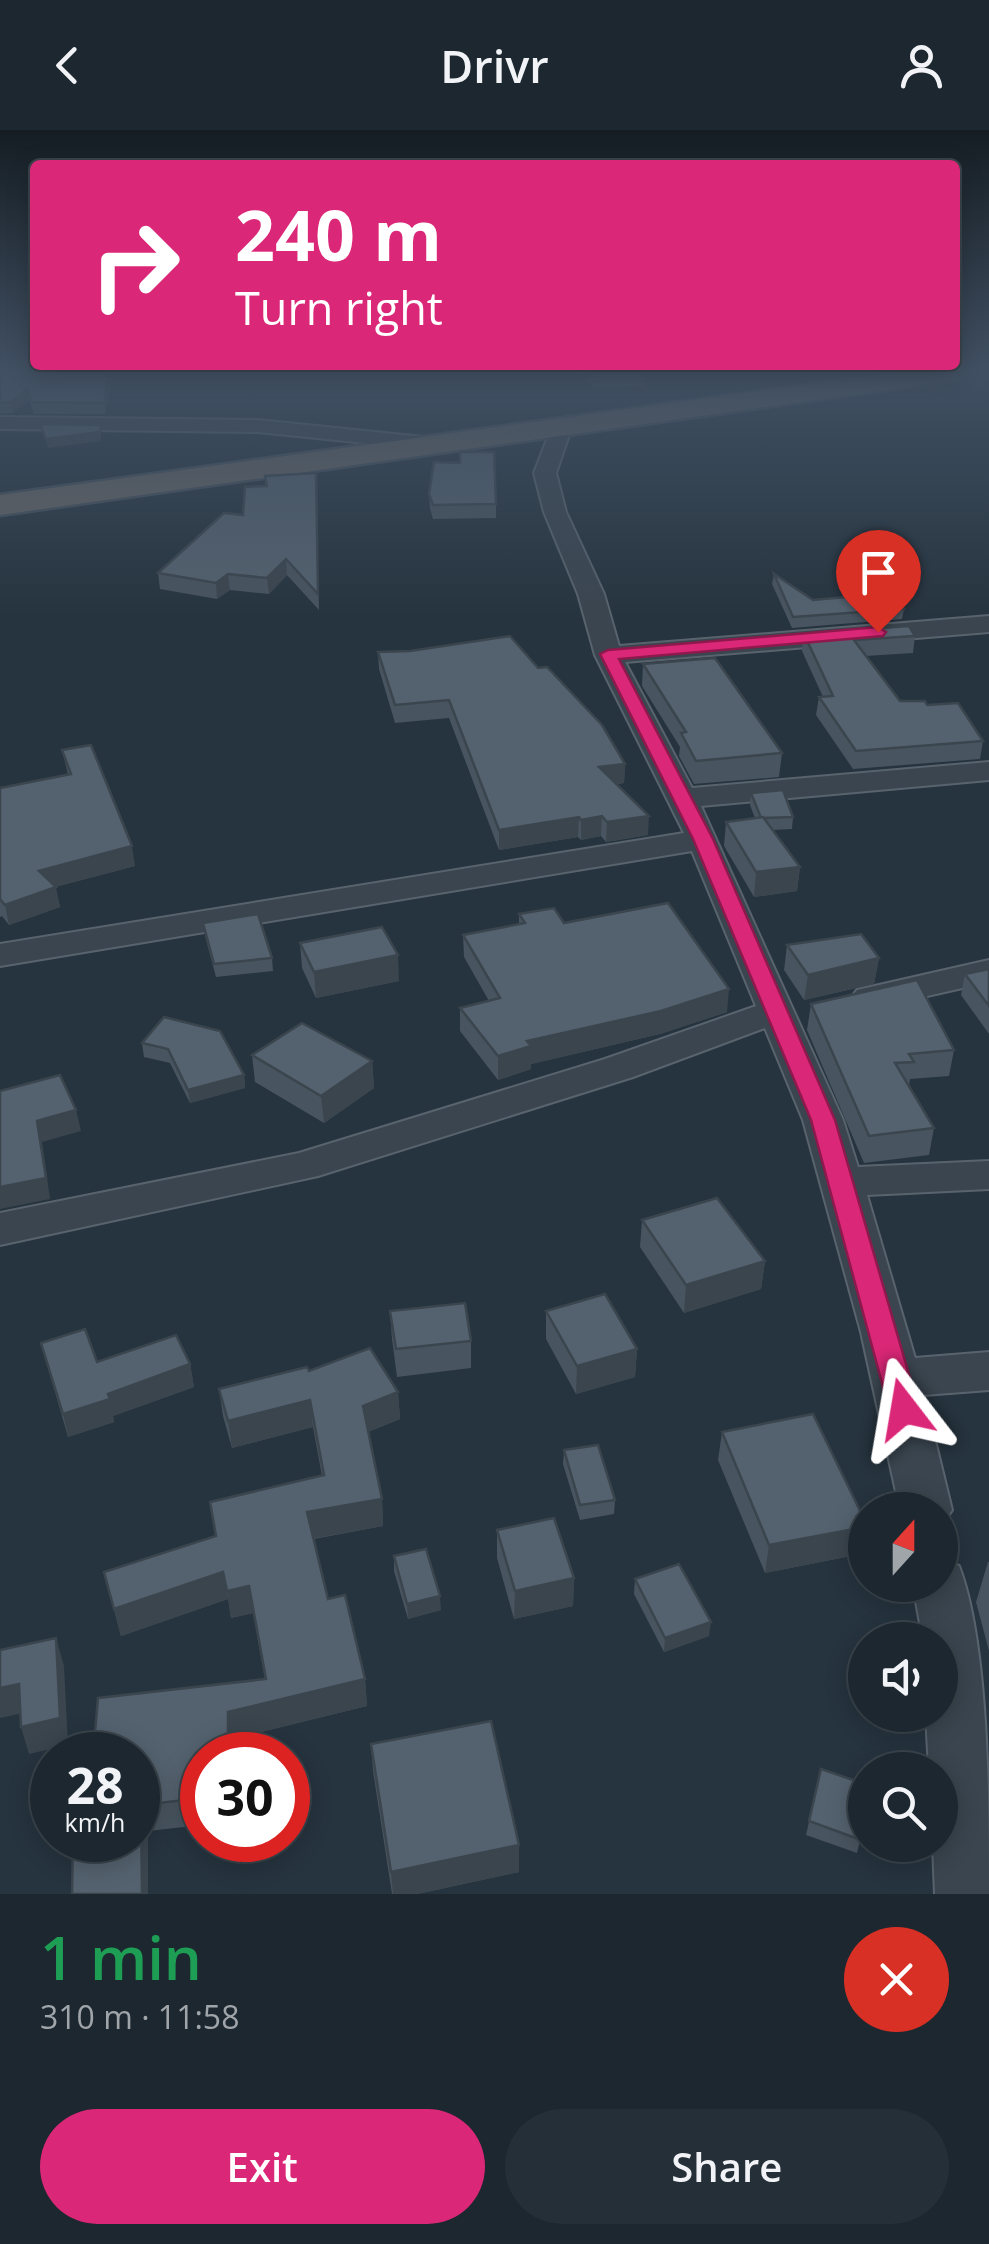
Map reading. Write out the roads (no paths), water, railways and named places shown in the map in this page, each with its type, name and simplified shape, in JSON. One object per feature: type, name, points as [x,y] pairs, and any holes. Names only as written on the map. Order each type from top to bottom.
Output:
[{"type":"highway","points":[[0,505],[374,454]]},
{"type":"street","points":[[552,454],[545,473],[554,512],[590,594],[608,654],[703,839],[801,1013],[823,1120],[896,1378],[922,1492]]},
{"type":"street","points":[[608,654],[989,624]]},
{"type":"street","points":[[683,798],[989,771]]},
{"type":"street","points":[[0,954],[326,904],[703,839]]},
{"type":"street","points":[[0,1230],[303,1166],[801,1013],[989,972]]},
{"type":"street","points":[[842,1182],[989,1175]]},
{"type":"street","points":[[896,1378],[989,1372]]},
{"type":"street","points":[[943,1602],[951,1641],[973,1873]]}]
